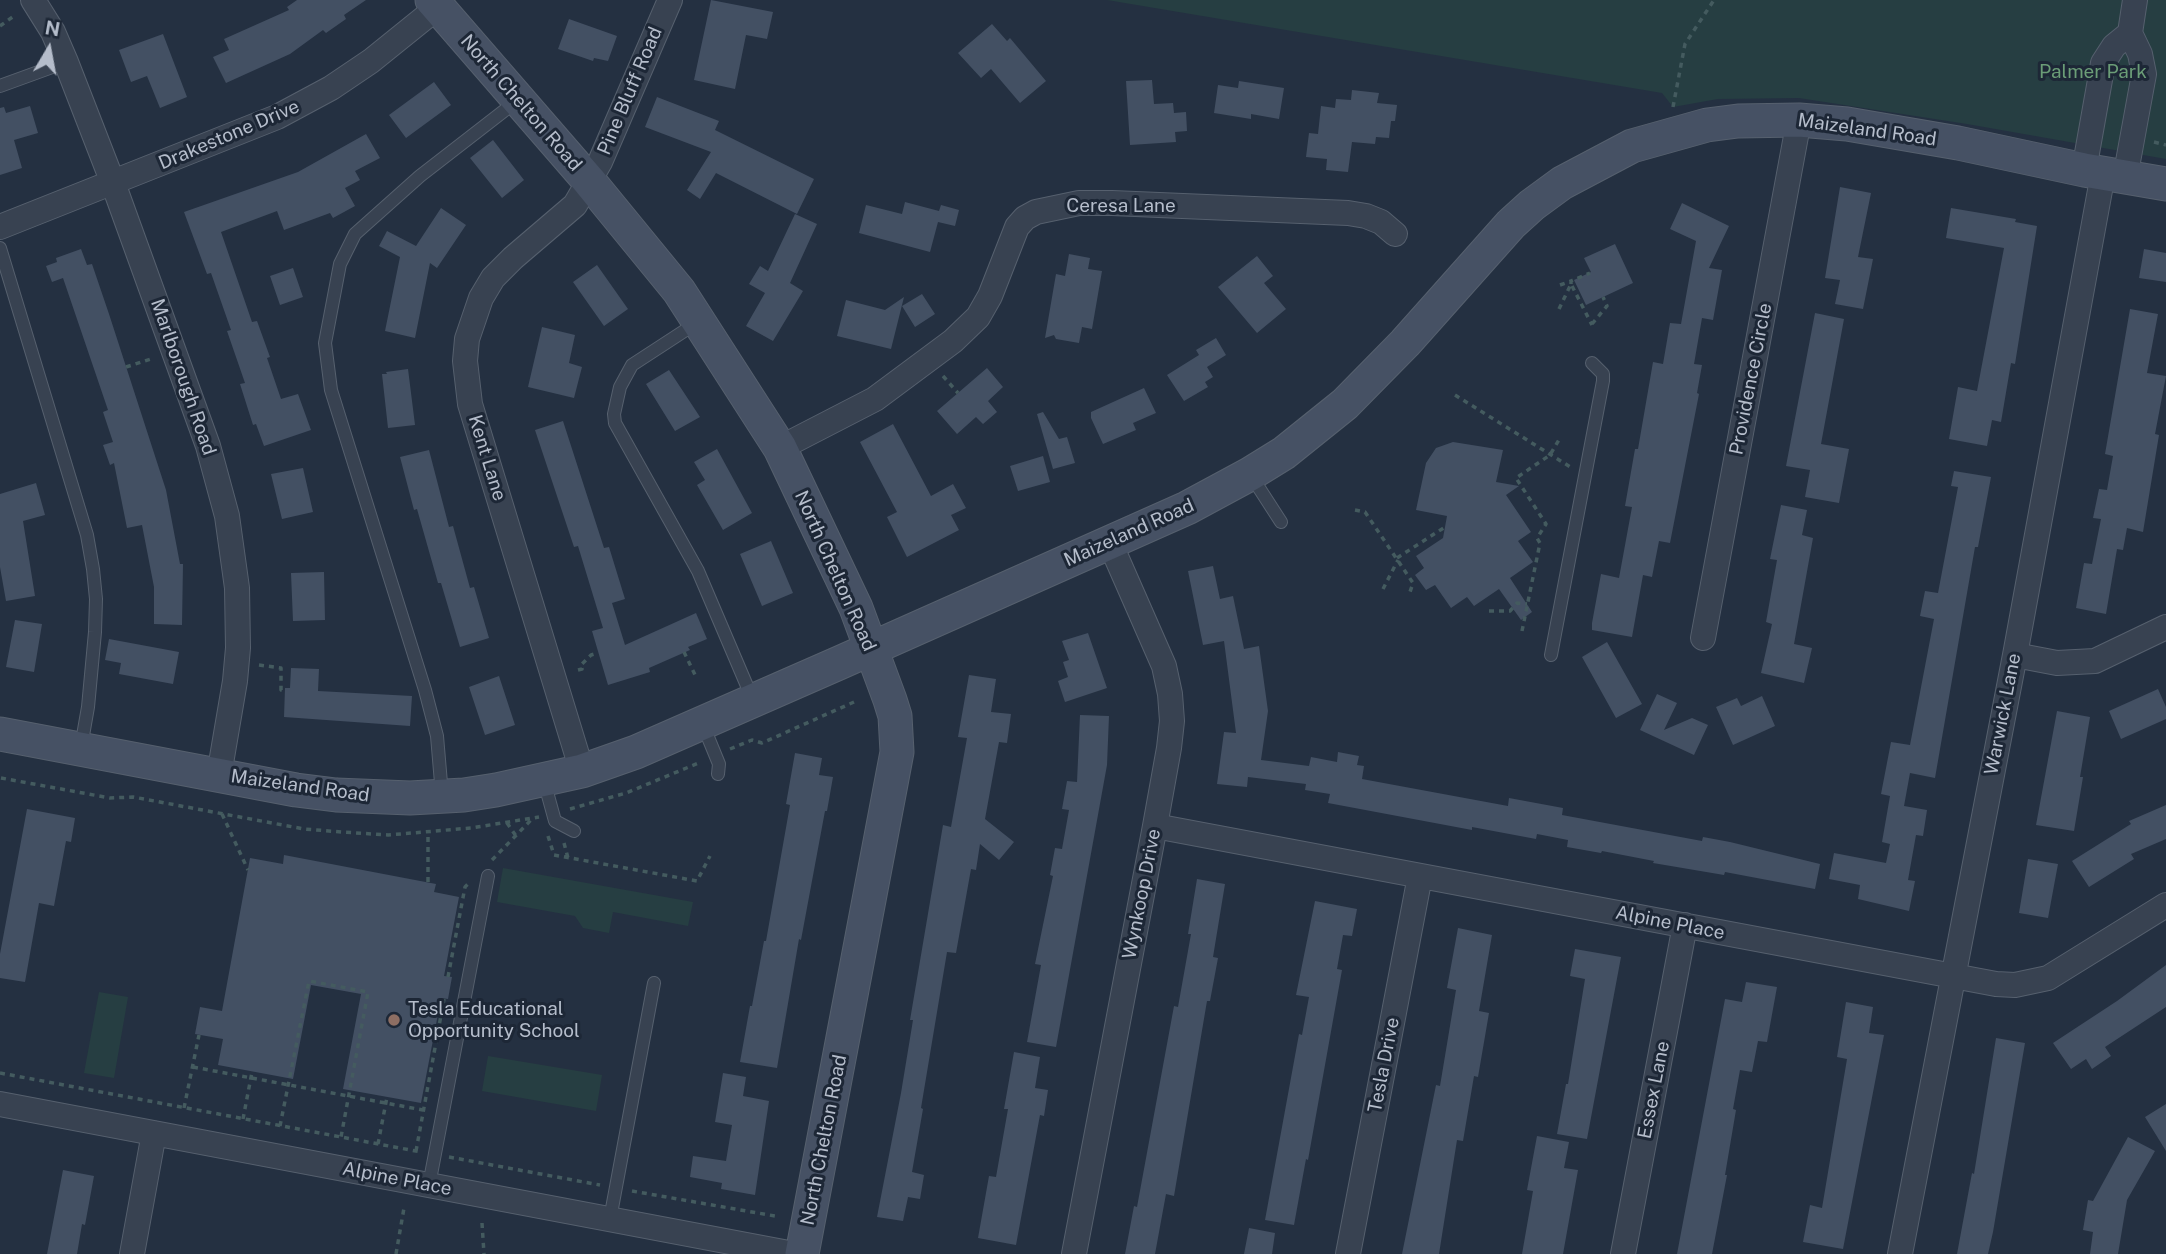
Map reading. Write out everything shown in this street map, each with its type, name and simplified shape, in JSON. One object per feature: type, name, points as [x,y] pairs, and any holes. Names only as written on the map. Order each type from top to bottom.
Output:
[{"type":"main road","name":"North Chelton Road","points":[[435,4],[589,181],[679,291],[780,449],[856,608],[895,716],[897,752],[802,1254]]},
{"type":"main road","name":"Maizeland Road","points":[[0,734],[336,795],[443,797],[496,790],[582,771],[636,752],[870,649],[1186,508],[1250,474],[1314,430],[1361,388],[1511,224],[1532,205],[1595,163],[1632,146],[1707,125],[1738,121],[1799,120],[1847,124],[1958,143],[2104,174],[2166,184]]},
{"type":"street","name":"Marlborough Road","points":[[33,0],[53,32],[113,183],[201,424],[227,516],[237,588],[238,648],[219,775]]},
{"type":"street","name":"Pine Bluff Road","points":[[589,181],[600,162],[670,0]]},
{"type":"street","points":[[2104,174],[2144,74],[2140,54],[2130,33],[2136,0]]},
{"type":"street","name":"Drakestone Drive","points":[[0,227],[250,129],[300,105],[371,61],[435,4]]},
{"type":"street","points":[[2104,174],[2103,63],[2114,46],[2130,33]]},
{"type":"street","name":"Providence Circle","points":[[1703,638],[1799,120]]},
{"type":"street","name":"Warwick Lane","points":[[1900,1254],[2104,174]]},
{"type":"street","name":"Kent Lane","points":[[582,771],[470,404],[465,360],[472,319],[493,278],[575,205],[589,181]]},
{"type":"street","name":"Ceresa Lane","points":[[780,449],[876,399],[953,341],[975,320],[988,301],[1017,227],[1025,218],[1036,212],[1079,203],[1112,203],[1348,213],[1381,222],[1395,234]]},
{"type":"street","name":"Wynkoop Drive","points":[[1074,1254],[1155,826],[1172,721],[1164,666],[1110,542]]},
{"type":"street","points":[[2015,655],[2057,663],[2095,661],[2115,654],[2166,627]]},
{"type":"street","name":"Alpine Place","points":[[1155,826],[2015,985],[2048,978],[2166,905]]},
{"type":"street","name":"Tesla Drive","points":[[1349,1254],[1420,876]]},
{"type":"street","name":"Essex Lane","points":[[1623,1254],[1685,925]]},
{"type":"street","name":"Alpine Place","points":[[0,1104],[794,1254]]},
{"type":"street","points":[[132,1254],[154,1133]]},
{"type":"lane","points":[[0,86],[66,62]]},
{"type":"lane","points":[[443,797],[437,736],[331,390],[325,343],[340,264],[355,234],[420,176],[518,100]]},
{"type":"lane","points":[[0,248],[87,535],[93,569],[95,632],[81,749]]},
{"type":"lane","points":[[698,322],[632,365],[620,387],[614,414],[615,423],[698,571],[754,700]]},
{"type":"lane","points":[[1551,654],[1603,381],[1603,374],[1592,363]]},
{"type":"lane","points":[[1250,474],[1281,522]]},
{"type":"lane","points":[[702,723],[719,764],[718,774]]},
{"type":"lane","points":[[544,780],[555,821],[574,831]]},
{"type":"lane","points":[[429,1185],[488,876]]},
{"type":"lane","points":[[610,1219],[654,983]]},
{"type":"path","points":[[1670,134],[1674,96],[1685,44],[1714,0]]},
{"type":"path","points":[[0,26],[14,16]]},
{"type":"path","points":[[2154,142],[2166,145]]},
{"type":"path","points":[[1560,285],[1590,273]]},
{"type":"path","points":[[1559,309],[1571,282]]},
{"type":"path","points":[[1571,282],[1591,326],[1607,306],[1603,297]]},
{"type":"path","points":[[126,367],[151,359]]},
{"type":"path","points":[[1455,395],[1573,469]]},
{"type":"path","points":[[1522,631],[1540,542],[1537,538],[1546,524],[1516,478],[1550,454],[1560,438]]},
{"type":"path","points":[[1354,510],[1365,512],[1413,583],[1409,595]]},
{"type":"path","points":[[1384,589],[1397,559],[1445,527]]},
{"type":"path","points":[[1489,611],[1510,611],[1517,603],[1528,604]]},
{"type":"path","points":[[684,652],[697,679]]},
{"type":"path","points":[[578,670],[582,669],[581,665],[591,655],[598,653]]},
{"type":"path","points":[[260,665],[281,668],[281,690],[285,691]]},
{"type":"path","points":[[222,814],[248,870]]},
{"type":"path","points":[[507,823],[516,836]]},
{"type":"path","points":[[546,830],[554,855],[697,881],[710,856]]},
{"type":"path","points":[[428,831],[428,883]]},
{"type":"path","points":[[280,1126],[309,981],[368,992],[341,1137]]},
{"type":"path","points":[[416,1151],[444,999]]},
{"type":"path","points":[[184,1108],[199,1035]]},
{"type":"path","points":[[193,1067],[423,1110]]},
{"type":"path","points":[[243,1119],[252,1072]]},
{"type":"path","points":[[0,1073],[775,1216]]},
{"type":"path","points":[[378,1144],[387,1097]]},
{"type":"path","points":[[396,1254],[404,1208]]},
{"type":"path","points":[[482,1223],[484,1254]]},
{"type":"green space","name":"Palmer Park","points":[[1107,0],[2166,0],[2166,159],[1799,98],[1718,99],[1673,107],[1662,93]]},
{"type":"green space","points":[[503,868],[693,902],[688,926],[613,912],[609,933],[583,928],[575,916],[497,902]]},
{"type":"green space","points":[[99,992],[128,997],[114,1078],[84,1073]]},
{"type":"green space","points":[[488,1056],[602,1075],[596,1111],[482,1091]]},
{"type":"building","points":[[297,0],[366,0],[344,15],[346,19],[326,33],[323,30],[290,54],[226,83],[213,57],[229,50],[224,39],[289,10],[287,7]]},
{"type":"building","points":[[711,0],[773,12],[767,39],[746,35],[735,89],[694,80]]},
{"type":"building","points":[[569,19],[617,36],[608,61],[594,58],[593,61],[558,49]]},
{"type":"building","points":[[992,24],[1007,41],[1010,38],[1046,81],[1020,103],[991,69],[981,78],[958,53]]},
{"type":"building","points":[[163,34],[187,97],[160,108],[147,76],[131,82],[119,50]]},
{"type":"building","points":[[1152,80],[1154,104],[1173,103],[1174,113],[1186,112],[1187,131],[1175,132],[1176,142],[1130,145],[1126,81]]},
{"type":"building","points":[[1239,81],[1284,88],[1279,119],[1251,114],[1251,119],[1214,113],[1218,85],[1238,88]]},
{"type":"building","points":[[434,82],[451,105],[406,138],[389,115]]},
{"type":"building","points":[[1352,90],[1379,93],[1377,103],[1397,105],[1395,121],[1391,121],[1389,138],[1376,137],[1375,144],[1352,142],[1348,172],[1326,170],[1327,159],[1306,157],[1309,133],[1318,134],[1321,106],[1335,108],[1336,99],[1351,100]]},
{"type":"building","points":[[657,97],[719,121],[715,130],[814,179],[797,214],[716,173],[700,199],[687,190],[711,152],[645,127]]},
{"type":"building","points":[[30,106],[38,133],[14,140],[22,168],[0,175],[0,108],[4,107],[6,113]]},
{"type":"building","points":[[366,134],[380,158],[355,171],[360,180],[345,188],[355,206],[333,218],[330,213],[284,230],[277,211],[221,232],[252,322],[257,321],[270,357],[267,358],[281,399],[298,394],[311,430],[264,446],[256,424],[253,425],[240,384],[245,383],[227,331],[231,330],[211,273],[207,274],[184,212],[298,172]]},
{"type":"building","points":[[493,140],[524,180],[502,198],[470,158]]},
{"type":"building","points":[[1840,187],[1871,193],[1858,257],[1873,259],[1863,309],[1835,304],[1840,280],[1825,278]]},
{"type":"building","points":[[905,202],[939,211],[941,205],[959,210],[955,226],[938,222],[930,252],[859,233],[866,205],[902,214]]},
{"type":"building","points":[[1682,203],[1729,226],[1709,268],[1722,270],[1713,320],[1702,318],[1694,364],[1702,365],[1699,394],[1670,543],[1659,541],[1652,577],[1643,575],[1632,637],[1592,630],[1592,623],[1601,574],[1619,578],[1632,507],[1625,506],[1653,362],[1663,364],[1670,323],[1681,324],[1696,241],[1670,229]]},
{"type":"building","points":[[441,208],[466,225],[437,268],[430,263],[415,338],[385,331],[400,257],[379,246],[387,231],[416,246]]},
{"type":"building","points":[[1951,208],[2016,219],[2015,222],[2037,226],[2015,364],[2011,363],[2001,422],[1992,420],[1987,446],[1949,439],[1958,387],[1977,391],[2004,248],[1946,238]]},
{"type":"building","points":[[795,214],[817,224],[790,283],[803,291],[773,341],[746,326],[765,293],[749,284],[760,266],[768,271]]},
{"type":"building","points":[[1615,244],[1633,283],[1586,305],[1574,280],[1591,272],[1584,258]]},
{"type":"building","points":[[81,249],[87,265],[92,264],[166,490],[180,564],[183,564],[182,625],[154,624],[154,587],[142,525],[127,528],[114,463],[110,465],[103,445],[113,442],[103,412],[108,410],[63,278],[52,282],[46,266],[57,262],[56,258]]},
{"type":"building","points":[[2144,249],[2166,253],[2166,282],[2139,278]]},
{"type":"building","points":[[1069,254],[1090,258],[1088,269],[1102,271],[1092,329],[1082,327],[1079,343],[1056,339],[1054,335],[1045,338],[1056,274],[1065,276]]},
{"type":"building","points":[[1257,256],[1273,276],[1264,283],[1286,309],[1257,333],[1218,287]]},
{"type":"building","points":[[597,265],[628,309],[604,326],[573,282]]},
{"type":"building","points":[[293,268],[303,297],[280,305],[270,276]]},
{"type":"building","points":[[922,294],[935,314],[915,327],[902,306]]},
{"type":"building","points":[[904,297],[891,349],[837,336],[846,300],[885,310]]},
{"type":"building","points":[[2130,309],[2158,314],[2147,373],[2166,376],[2155,434],[2159,435],[2143,532],[2127,528],[2123,550],[2117,549],[2106,614],[2076,608],[2084,563],[2092,564],[2101,519],[2093,518],[2099,489],[2107,490],[2113,456],[2105,454]]},
{"type":"building","points":[[1815,313],[1844,319],[1821,444],[1849,449],[1839,503],[1805,497],[1810,470],[1786,466]]},
{"type":"building","points":[[542,327],[575,335],[569,363],[582,367],[574,398],[528,387]]},
{"type":"building","points":[[1216,338],[1226,355],[1207,367],[1213,377],[1205,382],[1208,387],[1184,401],[1167,375],[1199,355],[1196,350]]},
{"type":"building","points":[[987,368],[1003,387],[988,401],[997,412],[983,424],[976,417],[957,434],[937,411]]},
{"type":"building","points":[[408,369],[415,425],[388,428],[382,374]]},
{"type":"building","points":[[669,370],[700,417],[675,431],[646,384]]},
{"type":"building","points":[[1144,388],[1156,413],[1133,423],[1136,430],[1103,444],[1091,418],[1091,412]]},
{"type":"building","points":[[1043,412],[1059,439],[1067,437],[1075,463],[1053,469],[1037,414]]},
{"type":"building","points":[[563,421],[604,548],[609,547],[625,599],[612,603],[625,645],[696,613],[707,639],[688,647],[690,650],[649,668],[650,672],[608,685],[592,631],[603,628],[578,546],[574,547],[535,430]]},
{"type":"building","points":[[893,424],[931,496],[953,484],[966,508],[951,515],[959,530],[907,557],[887,517],[897,512],[860,442]]},
{"type":"building","points":[[1453,442],[1503,450],[1496,482],[1519,486],[1506,495],[1531,532],[1518,541],[1533,562],[1510,578],[1532,612],[1521,620],[1499,589],[1474,606],[1467,597],[1451,608],[1435,585],[1426,590],[1415,575],[1424,568],[1416,556],[1443,538],[1447,516],[1416,510],[1426,463],[1436,448]]},
{"type":"building","points":[[717,449],[752,513],[723,530],[697,485],[705,480],[694,462]]},
{"type":"building","points":[[429,450],[449,527],[453,526],[470,588],[474,587],[489,638],[460,647],[417,509],[414,510],[400,457]]},
{"type":"building","points":[[1043,456],[1050,482],[1018,491],[1010,466]]},
{"type":"building","points":[[303,468],[313,512],[282,519],[271,474]]},
{"type":"building","points":[[1954,471],[1991,477],[1978,547],[1975,547],[1935,778],[1910,773],[1904,806],[1927,810],[1923,836],[1916,835],[1908,880],[1915,881],[1909,911],[1858,899],[1860,885],[1829,879],[1834,853],[1886,863],[1890,844],[1882,842],[1890,796],[1881,794],[1891,742],[1910,745],[1934,619],[1920,616],[1925,591],[1938,593],[1958,487],[1951,486]]},
{"type":"building","points":[[36,483],[45,515],[23,521],[35,596],[6,601],[0,567],[0,494]]},
{"type":"building","points":[[1781,505],[1807,510],[1802,535],[1813,538],[1794,644],[1812,648],[1804,683],[1761,673],[1772,624],[1766,622],[1777,560],[1770,559]]},
{"type":"building","points":[[771,541],[793,593],[762,606],[740,554]]},
{"type":"building","points":[[1213,566],[1220,599],[1233,596],[1244,649],[1259,646],[1268,711],[1261,760],[1309,766],[1311,757],[1337,762],[1338,752],[1359,756],[1357,765],[1364,766],[1362,779],[1508,806],[1509,798],[1563,808],[1562,815],[1702,841],[1703,837],[1730,842],[1820,864],[1815,889],[1567,847],[1568,840],[1537,834],[1536,839],[1472,827],[1472,830],[1328,803],[1330,794],[1305,790],[1306,784],[1248,777],[1247,787],[1217,784],[1224,732],[1236,733],[1224,641],[1203,645],[1188,571]]},
{"type":"building","points":[[324,572],[325,620],[293,621],[291,573]]},
{"type":"building","points":[[15,620],[42,624],[34,672],[6,667]]},
{"type":"building","points":[[1088,633],[1107,688],[1065,702],[1058,681],[1068,677],[1063,662],[1069,660],[1062,641]]},
{"type":"building","points":[[109,639],[179,652],[173,684],[119,674],[121,663],[105,660]]},
{"type":"building","points":[[1607,642],[1642,704],[1616,718],[1582,657]]},
{"type":"building","points":[[291,668],[319,669],[318,691],[412,696],[410,726],[284,717],[285,688],[290,688]]},
{"type":"building","points":[[969,675],[996,679],[991,712],[1011,714],[1007,743],[999,742],[985,819],[1014,842],[999,860],[980,844],[976,870],[971,869],[956,953],[947,952],[921,1108],[923,1109],[912,1172],[924,1175],[920,1199],[908,1197],[903,1221],[877,1217],[901,1093],[913,1020],[910,1020],[943,825],[951,827],[967,738],[958,737]]},
{"type":"building","points":[[499,676],[515,725],[485,735],[469,687]]},
{"type":"building","points":[[2158,689],[2166,707],[2166,719],[2121,739],[2109,711]]},
{"type":"building","points":[[1657,694],[1677,703],[1664,730],[1692,718],[1708,725],[1694,755],[1640,730]]},
{"type":"building","points":[[1762,696],[1775,726],[1733,745],[1716,707],[1737,698],[1741,706]]},
{"type":"building","points":[[2057,711],[2090,717],[2074,831],[2036,825]]},
{"type":"building","points":[[1080,715],[1109,716],[1107,765],[1056,1047],[1027,1042],[1041,965],[1035,964],[1053,876],[1050,875],[1055,848],[1062,849],[1069,810],[1062,809],[1067,781],[1077,782]]},
{"type":"building","points":[[795,753],[822,758],[819,775],[833,777],[801,940],[799,939],[777,1068],[740,1062],[766,941],[790,805],[786,804]]},
{"type":"building","points":[[2166,805],[2166,839],[2131,854],[2134,859],[2089,887],[2072,861],[2131,824],[2129,821]]},
{"type":"building","points":[[27,809],[75,818],[71,842],[66,841],[54,906],[39,903],[25,982],[0,978],[0,954]]},
{"type":"building","points":[[284,855],[436,884],[434,892],[459,897],[444,976],[452,977],[448,999],[441,998],[421,1103],[343,1089],[361,994],[311,985],[293,1079],[218,1065],[223,1039],[195,1034],[200,1007],[222,1011],[250,858],[283,864]]},
{"type":"building","points":[[2028,859],[2058,864],[2048,918],[2019,913]]},
{"type":"building","points":[[1197,879],[1225,884],[1213,957],[1218,958],[1210,1001],[1207,1001],[1174,1196],[1166,1194],[1155,1254],[1125,1254],[1134,1206],[1137,1207],[1174,1006],[1178,1007],[1191,934],[1188,934]]},
{"type":"building","points":[[1315,901],[1357,909],[1352,936],[1343,935],[1337,969],[1342,970],[1294,1225],[1265,1220],[1299,1034],[1302,1035],[1309,997],[1296,995]]},
{"type":"building","points":[[1458,928],[1492,935],[1479,1011],[1489,1013],[1478,1077],[1474,1076],[1463,1141],[1457,1140],[1439,1254],[1402,1254],[1436,1085],[1440,1086],[1456,990],[1447,988]]},
{"type":"building","points":[[1575,949],[1621,957],[1587,1139],[1557,1134],[1585,979],[1570,976]]},
{"type":"building","points":[[2166,965],[2166,1007],[2105,1047],[2111,1056],[2092,1069],[2086,1059],[2071,1069],[2053,1043]]},
{"type":"building","points":[[1746,982],[1777,987],[1767,1042],[1758,1041],[1752,1072],[1740,1070],[1733,1109],[1736,1110],[1727,1175],[1712,1254],[1677,1254],[1725,999],[1742,1002]]},
{"type":"building","points":[[1846,1002],[1873,1007],[1869,1033],[1884,1035],[1843,1249],[1803,1242],[1810,1205],[1822,1208],[1847,1059],[1837,1057]]},
{"type":"building","points":[[1996,1038],[2025,1043],[1993,1232],[1988,1254],[1957,1254],[1972,1173],[1974,1174]]},
{"type":"building","points":[[1014,1052],[1040,1057],[1035,1088],[1048,1090],[1044,1116],[1040,1115],[1016,1245],[978,1238],[989,1176],[996,1177],[1008,1109],[1004,1109]]},
{"type":"building","points":[[723,1073],[746,1077],[743,1096],[769,1101],[755,1195],[721,1189],[722,1183],[690,1177],[693,1156],[726,1161],[732,1125],[715,1122]]},
{"type":"building","points":[[2166,1104],[2166,1151],[2145,1117]]},
{"type":"building","points":[[1537,1136],[1569,1142],[1564,1168],[1578,1170],[1563,1254],[1522,1254],[1533,1191],[1527,1190]]},
{"type":"building","points":[[2128,1137],[2155,1151],[2127,1200],[2118,1254],[2090,1254],[2093,1232],[2083,1230],[2088,1200],[2093,1201]]},
{"type":"building","points":[[63,1170],[94,1176],[85,1225],[82,1224],[77,1254],[47,1254]]},
{"type":"building","points":[[1249,1228],[1275,1233],[1272,1254],[1244,1254]]},
{"type":"place","name":"Tesla Educational Opportunity School","points":[[394,1020]]}]
